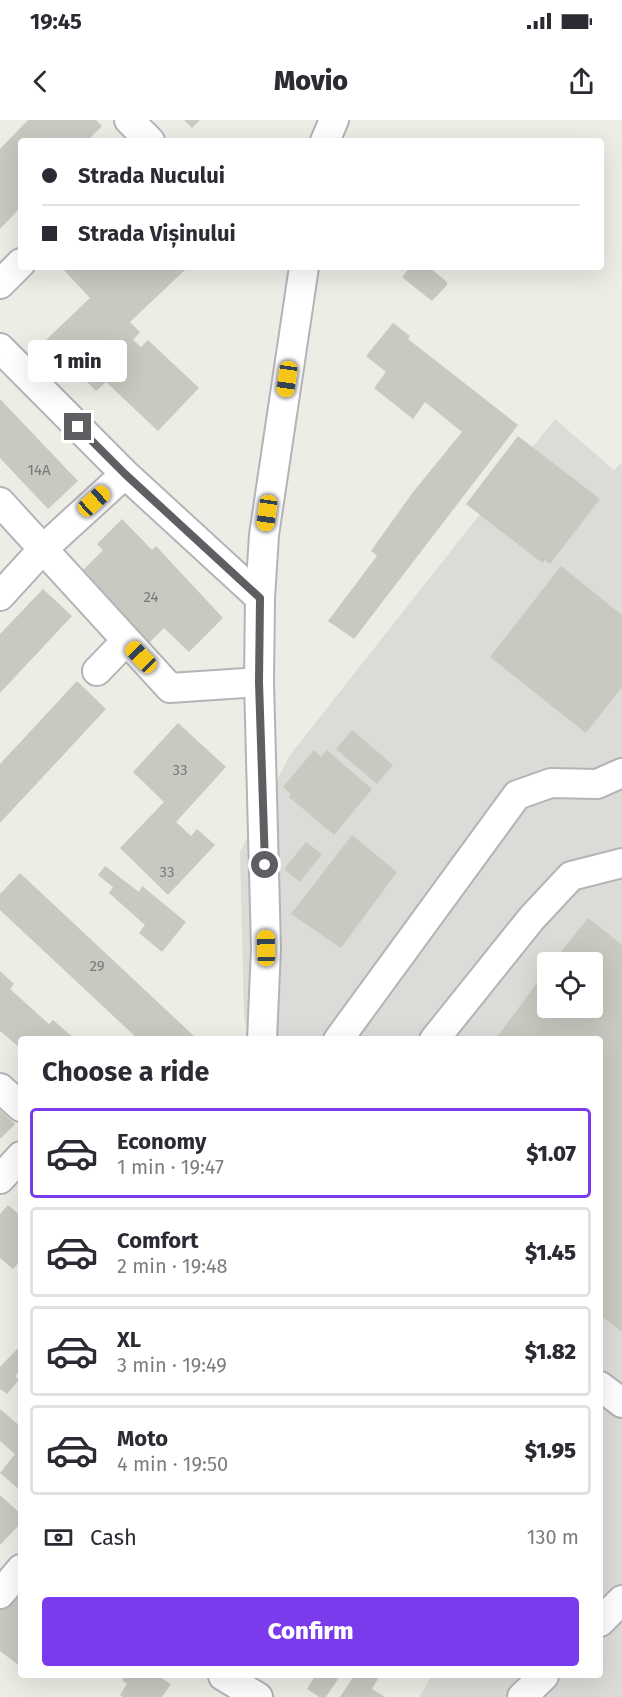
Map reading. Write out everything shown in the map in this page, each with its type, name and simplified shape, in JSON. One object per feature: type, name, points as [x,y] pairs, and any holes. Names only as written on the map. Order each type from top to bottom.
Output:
[{"type":"street","points":[[326,138],[334,120]]},
{"type":"street","points":[[0,284],[18,266]]},
{"type":"street","points":[[262,1036],[266,948],[259,682],[260,598],[264,535],[304,270]]},
{"type":"street","points":[[0,348],[125,474],[260,598]]},
{"type":"street","points":[[0,596],[43,549],[125,474]]},
{"type":"street","points":[[0,502],[170,688],[259,682]]},
{"type":"street","points":[[97,671],[126,641]]},
{"type":"street","points":[[341,1036],[517,795],[551,783],[597,784],[622,773]]},
{"type":"street","points":[[437,1036],[531,919],[571,876],[622,863]]},
{"type":"street","points":[[0,1088],[18,1104]]},
{"type":"street","points":[[0,1179],[18,1159]]},
{"type":"street","points":[[603,1388],[622,1403]]},
{"type":"street","points":[[0,1594],[18,1573]]},
{"type":"street","points":[[603,1619],[622,1600]]},
{"type":"street","points":[[226,1678],[258,1697]]},
{"type":"street","points":[[522,1697],[542,1678]]},
{"type":"shaded area","points":[[555,419],[614,470],[622,462],[622,1697],[419,1697],[431,1678],[603,1678],[603,1036],[248,1036],[244,1016],[240,852],[290,755]]},
{"type":"building","points":[[28,120],[96,120],[102,126],[90,138],[18,138],[18,210],[0,229],[0,149]]},
{"type":"building","points":[[184,120],[200,120],[192,128]]},
{"type":"building","points":[[64,270],[185,270],[130,322],[140,332],[133,340],[141,347],[148,340],[199,388],[158,431],[106,382],[96,391],[46,340],[90,298]]},
{"type":"building","points":[[408,270],[433,270],[447,282],[447,285],[432,301],[402,277]]},
{"type":"building","points":[[393,323],[410,336],[408,339],[518,425],[354,639],[328,621],[377,556],[371,551],[413,492],[462,432],[425,402],[413,419],[374,388],[386,372],[366,356]]},
{"type":"building","points":[[0,399],[78,481],[48,509],[0,458]]},
{"type":"building","points":[[518,436],[600,499],[550,564],[545,560],[542,563],[466,504]]},
{"type":"building","points":[[122,519],[152,550],[156,546],[223,618],[189,652],[164,628],[147,645],[78,575],[103,550],[97,544]]},
{"type":"building","points":[[561,566],[622,615],[622,687],[586,733],[490,657]]},
{"type":"building","points":[[43,589],[72,616],[0,693],[0,634]]},
{"type":"building","points":[[77,681],[106,709],[0,823],[0,764]]},
{"type":"building","points":[[178,723],[226,767],[176,822],[191,836],[197,829],[215,845],[168,895],[120,848],[164,802],[133,772]]},
{"type":"building","points":[[352,730],[393,765],[377,784],[336,749]]},
{"type":"building","points":[[314,750],[321,757],[327,750],[372,789],[334,835],[289,797],[291,794],[283,787]]},
{"type":"building","points":[[352,835],[397,872],[341,948],[291,914]]},
{"type":"building","points":[[306,842],[322,854],[300,882],[284,869]]},
{"type":"building","points":[[105,866],[139,892],[142,886],[186,922],[162,952],[139,933],[145,925],[109,893],[113,887],[98,875]]},
{"type":"building","points":[[20,873],[194,1036],[135,1036],[0,910],[0,894]]},
{"type":"building","points":[[588,918],[622,945],[622,1332],[603,1317],[603,1036],[498,1036],[537,983],[537,1018],[603,1018],[603,952],[561,952]]},
{"type":"building","points":[[0,971],[14,984],[10,989],[49,1024],[53,1020],[71,1036],[18,1036],[18,1046],[0,1031]]},
{"type":"building","points":[[0,1110],[15,1124],[0,1139]]},
{"type":"building","points":[[8,1205],[18,1213],[18,1263],[13,1269],[0,1258],[0,1214]]},
{"type":"building","points":[[18,1348],[18,1373],[15,1376],[18,1381],[7,1394],[0,1389],[0,1367]]},
{"type":"building","points":[[0,1409],[18,1424],[18,1488],[0,1473],[15,1454],[0,1441]]},
{"type":"building","points":[[0,1495],[18,1511],[18,1526],[0,1545]]},
{"type":"building","points":[[18,1586],[18,1665],[0,1651],[0,1610]]},
{"type":"building","points":[[124,1678],[161,1678],[171,1684],[162,1697],[123,1697],[120,1695],[127,1684],[122,1680]]},
{"type":"building","points":[[314,1678],[339,1678],[326,1697],[319,1697],[307,1689]]},
{"type":"building","points":[[353,1678],[378,1678],[372,1689],[385,1697],[340,1697]]},
{"type":"route","points":[[78,427],[125,474],[260,598],[259,682],[265,865]]}]
